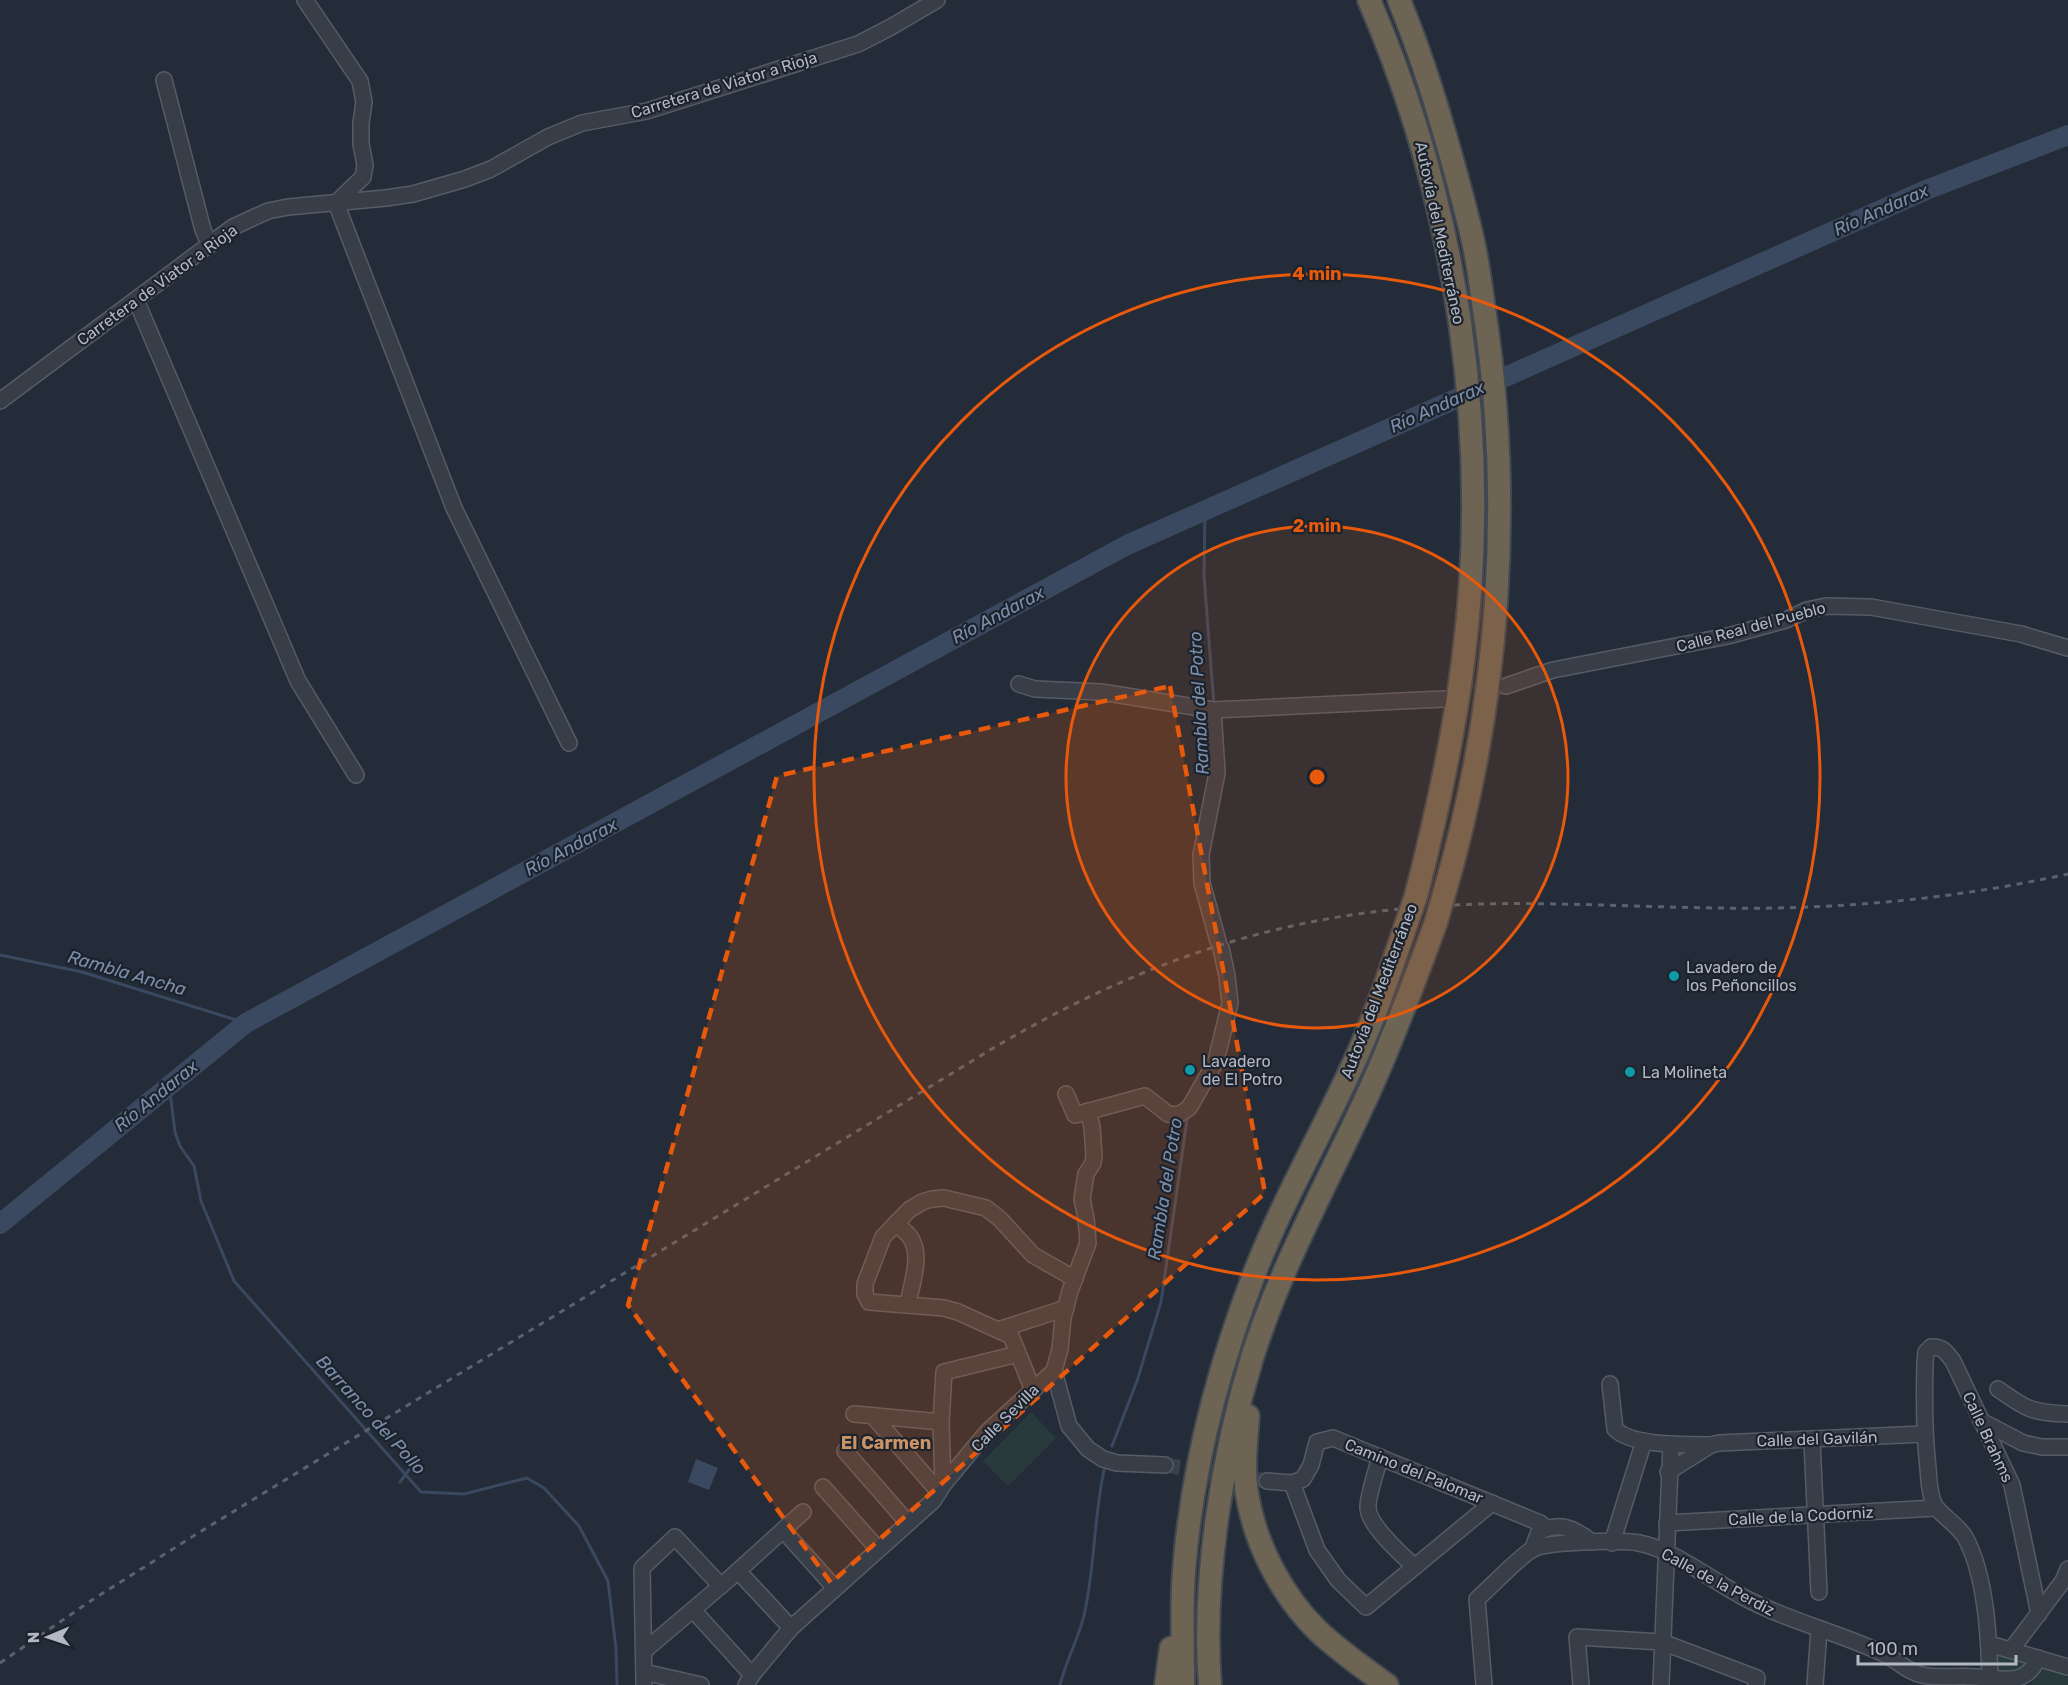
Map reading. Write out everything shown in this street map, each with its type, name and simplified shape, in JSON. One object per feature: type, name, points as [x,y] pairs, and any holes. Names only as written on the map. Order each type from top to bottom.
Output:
[{"type":"highway","name":"Autovía del Mediterráneo","points":[[1183,1685],[1184,1573],[1196,1474],[1213,1400],[1236,1322],[1273,1232],[1363,1040],[1389,975],[1416,896],[1439,807],[1464,660],[1472,537],[1467,374],[1458,310],[1447,251],[1421,142],[1370,0]]},
{"type":"highway","name":"Autovía del Mediterráneo","points":[[1210,1685],[1209,1628],[1216,1531],[1228,1455],[1252,1358],[1286,1270],[1318,1197],[1373,1084],[1436,922],[1464,824],[1483,717],[1496,611],[1499,525],[1498,450],[1491,359],[1473,242],[1439,114],[1399,0]]},
{"type":"highway","points":[[1252,1358],[1253,1385],[1246,1439],[1247,1493],[1254,1522],[1268,1559],[1288,1594],[1318,1630],[1387,1685]]},
{"type":"highway","points":[[1166,1685],[1170,1665],[1174,1604],[1184,1573]]},
{"type":"street","points":[[305,0],[360,81],[364,92],[361,144],[365,165],[363,177],[336,203],[454,508],[569,743]]},
{"type":"street","name":"Carretera de Viator a Rioja","points":[[0,401],[233,227],[268,211],[413,194],[465,179],[490,169],[548,137],[582,123],[647,111],[858,44],[937,0]]},
{"type":"street","points":[[164,80],[203,230],[210,245]]},
{"type":"street","points":[[136,300],[298,681],[356,775]]},
{"type":"street","name":"Calle Real del Pueblo","points":[[1506,686],[1553,670],[1728,636],[1826,606],[1871,607],[2021,634],[2068,648]]},
{"type":"street","points":[[1020,684],[1035,689],[1101,692],[1213,710],[1443,699]]},
{"type":"street","points":[[1066,1094],[1075,1115],[1145,1096],[1168,1114],[1178,1115],[1189,1108],[1216,1061],[1230,1003],[1227,976],[1202,883],[1201,855],[1217,773],[1213,710]]},
{"type":"street","name":"Calle Sevilla","points":[[749,1680],[791,1628],[933,1501],[987,1432],[1054,1371],[1060,1350],[1066,1308],[1088,1243],[1082,1199],[1086,1174],[1093,1164],[1094,1155],[1092,1127],[1088,1111]]},
{"type":"street","points":[[1033,1390],[1011,1336],[944,1308],[869,1302],[865,1294],[865,1284],[883,1237],[909,1210],[922,1202],[944,1198],[987,1208],[1033,1255],[1075,1279]]},
{"type":"street","points":[[896,1223],[910,1237],[916,1260],[908,1305]]},
{"type":"street","points":[[998,1330],[1066,1308]]},
{"type":"street","name":"Calle Brahms","points":[[1924,1434],[1926,1352],[1930,1347],[1936,1346],[1944,1349],[1953,1360],[2012,1485],[2039,1614]]},
{"type":"street","points":[[941,1489],[944,1372],[1018,1354]]},
{"type":"street","points":[[1054,1371],[1069,1426],[1088,1449],[1103,1459],[1117,1463],[1165,1465]]},
{"type":"street","name":"Calle del Gavilán","points":[[1610,1384],[1615,1429],[1620,1434],[1644,1441],[1711,1445],[1924,1434]]},
{"type":"street","points":[[1998,1389],[2027,1409],[2068,1414]]},
{"type":"street","points":[[854,1414],[941,1422]]},
{"type":"street","points":[[873,1416],[941,1489]]},
{"type":"street","points":[[1981,1421],[2024,1443],[2042,1447],[2068,1447]]},
{"type":"street","points":[[1924,1434],[1931,1496],[1935,1508],[1945,1514],[1963,1533],[1975,1555],[1989,1644],[1990,1680]]},
{"type":"street","name":"Camino del Palomar","points":[[1292,1483],[1303,1479],[1311,1465],[1317,1442],[1333,1438],[1540,1523],[1546,1528],[1576,1530],[1592,1542]]},
{"type":"street","points":[[1612,1543],[1644,1441]]},
{"type":"street","points":[[1812,1441],[1819,1592]]},
{"type":"street","points":[[1660,1685],[1671,1444]]},
{"type":"street","name":"Calle del Gavilán","points":[[1668,1472],[1711,1445]]},
{"type":"street","points":[[845,1451],[908,1523]]},
{"type":"street","points":[[1380,1457],[1368,1509],[1378,1529],[1414,1567]]},
{"type":"street","points":[[1267,1481],[1292,1483],[1317,1550],[1338,1580],[1366,1607],[1492,1503]]},
{"type":"street","points":[[823,1487],[878,1550]]},
{"type":"street","name":"Calle de la Codorniz","points":[[1667,1523],[1935,1508]]},
{"type":"street","points":[[644,1651],[803,1512]]},
{"type":"street","points":[[1532,1550],[1539,1532],[1546,1528]]},
{"type":"street","points":[[783,1530],[835,1588]]},
{"type":"street","points":[[701,1685],[644,1678],[642,1568],[675,1538],[721,1586]]},
{"type":"street","name":"Calle de la Perdiz","points":[[1484,1685],[1477,1599],[1532,1550],[1548,1544],[1637,1543],[1666,1553],[1743,1598],[1884,1654],[1914,1679],[1923,1676],[1976,1677],[2020,1683],[2029,1679],[2038,1658]]},
{"type":"street","points":[[2012,1650],[2063,1581],[2068,1569]]},
{"type":"street","points":[[738,1571],[791,1628]]},
{"type":"street","points":[[693,1610],[749,1680]]},
{"type":"street","points":[[1815,1685],[1819,1630]]},
{"type":"street","points":[[1581,1685],[1577,1637],[1662,1642],[1757,1678],[1756,1685]]},
{"type":"street","points":[[1989,1644],[2068,1667]]},
{"type":"highlighted area","points":[[1170,686],[1265,1193],[831,1583],[628,1305],[777,776]]},
{"type":"shaded area","points":[[1031,1412],[1056,1438],[1008,1486],[983,1461]]},
{"type":"shaded area","points":[[1998,1656],[2026,1663],[2026,1672],[1998,1674],[1996,1658]]},
{"type":"shaded area","points":[[2045,1668],[2068,1677],[2068,1685],[2030,1685]]},
{"type":"water","points":[[696,1459],[718,1468],[709,1490],[688,1482]]},
{"type":"waterway","name":"Río Andarax","points":[[0,1224],[246,1023],[1127,545],[1926,190],[2068,135]]},
{"type":"waterway","name":"Rambla del Potro","points":[[1205,510],[1204,576],[1214,706]]},
{"type":"waterway","name":"Rambla Ancha","points":[[0,955],[82,972],[246,1023]]},
{"type":"waterway","name":"Barranco del Pollo","points":[[169,1084],[175,1132],[180,1146],[194,1166],[201,1201],[234,1281],[421,1492],[464,1494],[527,1478],[544,1488],[579,1526],[608,1581],[616,1649],[617,1685]]},
{"type":"waterway","name":"Rambla del Potro","points":[[1112,1446],[1137,1381],[1161,1302],[1189,1115]]},
{"type":"waterway","name":"Barranco del Pollo","points":[[400,1482],[411,1467]]},
{"type":"waterway","name":"Rambla del Potro","points":[[1060,1685],[1085,1611],[1104,1470]]},
{"type":"tunnel","points":[[1452,697],[1506,686]]},
{"type":"tunnel","points":[[1165,1465],[1267,1481]]},
{"type":"railway","points":[[0,1663],[92,1600],[195,1535],[995,1047],[1043,1020],[1140,974],[1190,955],[1292,926],[1400,909],[1480,904],[1721,908],[1852,905],[1982,890],[2068,874]]},
{"type":"place","name":"Lavadero de los Peñoncillos","points":[[1674,976]]},
{"type":"place","name":"Lavadero de El Potro","points":[[1190,1070]]},
{"type":"place","name":"La Molineta","points":[[1630,1072]]},
{"type":"district","name":"El Carmen","points":[[886,1443]]}]
